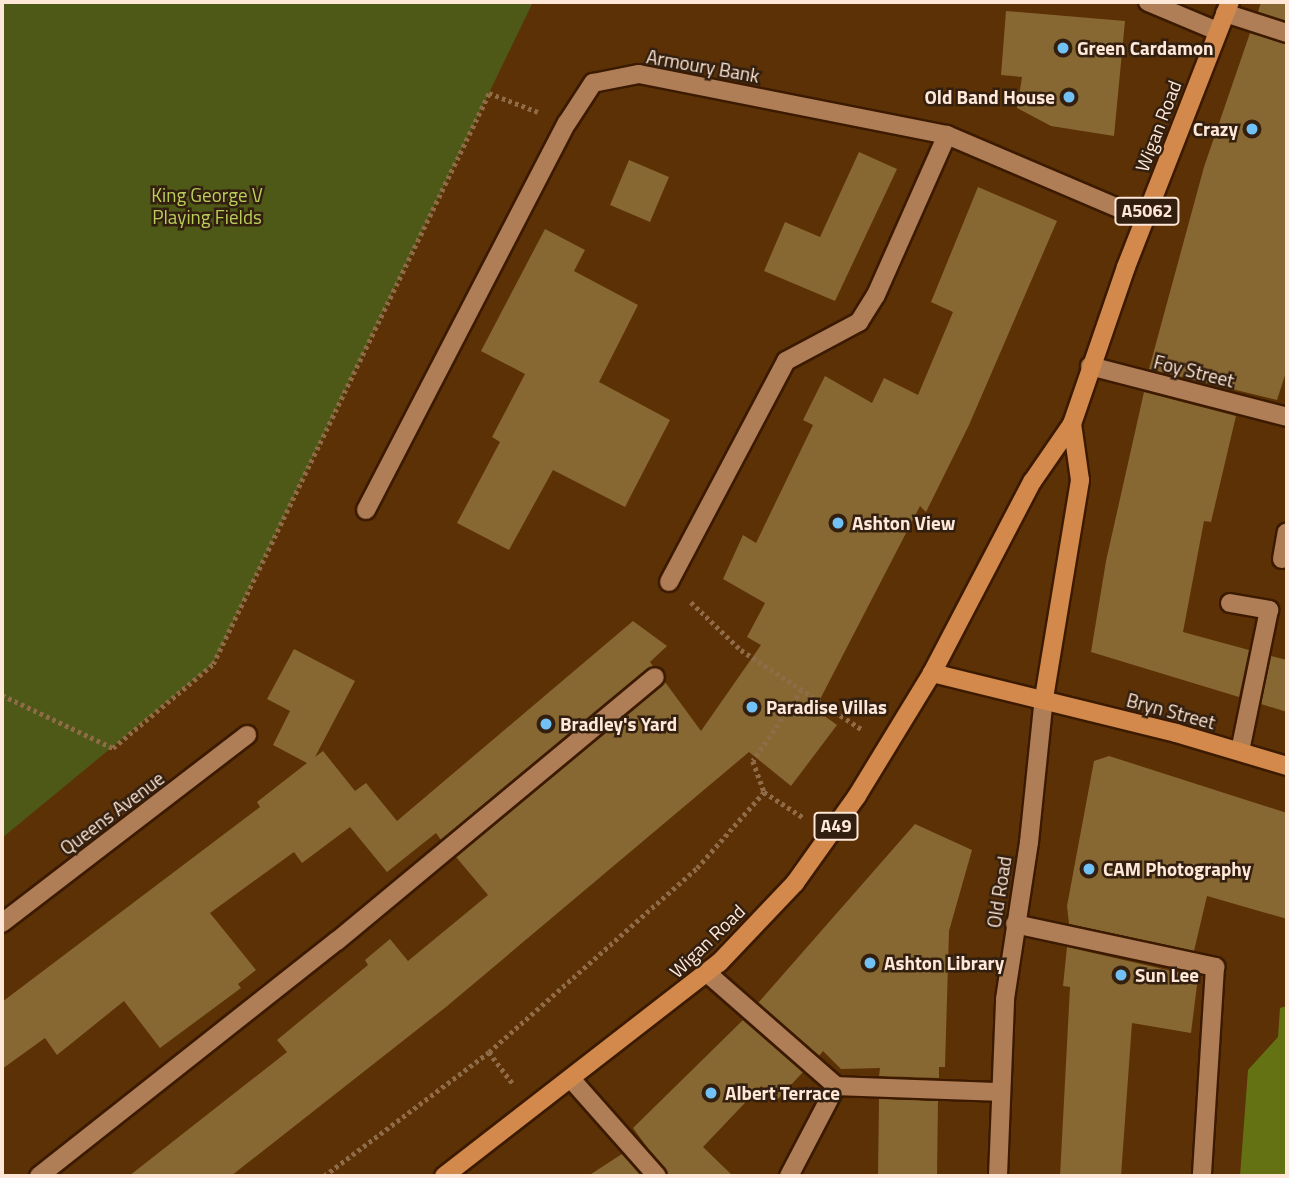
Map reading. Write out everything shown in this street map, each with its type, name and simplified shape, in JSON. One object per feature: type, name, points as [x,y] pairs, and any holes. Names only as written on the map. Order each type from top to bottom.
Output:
[{"type":"main road","name":"Wigan Road","points":[[444,1176],[708,973],[795,883],[888,746],[932,673],[1032,481],[1072,424],[1090,366],[1144,219],[1228,8]]},
{"type":"main road","name":"Wigan Road","points":[[1044,698],[1080,480],[1072,424]]},
{"type":"main road","points":[[932,673],[1044,698]]},
{"type":"main road","name":"Bryn Street","points":[[1044,698],[1287,766]]},
{"type":"street","points":[[1148,2],[1217,31]]},
{"type":"street","points":[[1228,8],[1287,33]]},
{"type":"street","name":"Armoury Bank","points":[[366,510],[567,123],[593,83],[639,74],[947,135],[1144,219]]},
{"type":"street","points":[[670,582],[786,360],[859,322],[876,295],[947,135]]},
{"type":"street","name":"Foy Street","points":[[1090,366],[1287,417]]},
{"type":"street","points":[[1284,559],[1287,532]]},
{"type":"street","points":[[1230,603],[1269,610],[1240,751]]},
{"type":"street","points":[[39,1176],[338,941],[655,677]]},
{"type":"street","name":"Old Road","points":[[998,1176],[1004,999],[1044,698]]},
{"type":"street","name":"Queens Avenue","points":[[2,923],[247,735]]},
{"type":"street","points":[[1015,924],[1215,967],[1202,1176]]},
{"type":"street","points":[[708,973],[836,1086],[1001,1091]]},
{"type":"street","points":[[572,1080],[657,1176]]},
{"type":"street","points":[[789,1176],[836,1086]]},
{"type":"path","points":[[2,695],[113,748],[212,664],[489,93],[567,123]]},
{"type":"path","points":[[670,582],[741,650],[888,746]]},
{"type":"path","points":[[792,810],[764,792],[753,761],[802,690]]},
{"type":"path","points":[[324,1176],[489,1052],[697,868],[764,792]]},
{"type":"path","points":[[489,1052],[531,1111]]},
{"type":"green space","name":"King George V Playing Fields","points":[[2,2],[533,2],[213,664],[2,838]]},
{"type":"green space","points":[[1287,1006],[1287,1176],[1240,1176],[1248,1070],[1278,1037],[1280,1008]]},
{"type":"building","points":[[1261,2],[1287,2],[1287,21],[1258,12]]},
{"type":"building","name":"Green Cardamon","points":[[1006,11],[1125,21],[1114,136],[1051,126],[1017,108],[1022,77],[1001,75]]},
{"type":"building","points":[[1250,33],[1287,44],[1287,369],[1277,400],[1149,369],[1204,167]]},
{"type":"building","points":[[859,152],[897,169],[835,301],[764,271],[785,222],[820,237]]},
{"type":"building","points":[[629,160],[669,177],[650,222],[610,205]]},
{"type":"building","points":[[978,187],[1057,221],[969,425],[926,512],[920,506],[815,709],[837,725],[791,786],[749,752],[446,1007],[231,1176],[129,1176],[287,1052],[277,1040],[368,965],[365,960],[390,939],[408,961],[488,895],[456,857],[665,682],[701,731],[761,645],[747,637],[765,603],[723,579],[743,535],[756,543],[813,425],[803,420],[825,376],[872,403],[884,378],[918,395],[953,312],[931,302]]},
{"type":"building","points":[[545,229],[585,250],[574,271],[638,305],[599,382],[670,420],[625,507],[553,470],[509,550],[457,523],[500,442],[492,437],[525,374],[481,351]]},
{"type":"building","points":[[1144,392],[1236,416],[1211,522],[1204,521],[1183,632],[1249,650],[1239,697],[1091,652],[1106,561]]},
{"type":"building","points":[[633,621],[667,646],[650,662],[653,666],[441,840],[436,833],[387,872],[350,827],[302,863],[294,852],[210,913],[256,970],[238,984],[241,988],[160,1048],[124,1001],[57,1055],[45,1038],[2,1069],[2,1002],[260,807],[257,802],[307,763],[273,745],[290,711],[267,699],[294,649],[355,681],[315,757],[323,751],[355,791],[366,783],[397,821]]},
{"type":"building","points":[[1271,656],[1287,660],[1287,712],[1261,704]]},
{"type":"building","points":[[1109,756],[1287,813],[1287,919],[1207,896],[1194,951],[1069,924],[1067,906],[1094,761]]},
{"type":"building","name":"Ashton Library","points":[[915,824],[972,850],[949,931],[945,1067],[939,1067],[939,1078],[879,1076],[880,1068],[841,1069],[823,1051],[819,1056],[758,1003]]},
{"type":"building","points":[[1067,947],[1198,977],[1191,1033],[1132,1023],[1121,1176],[1060,1176],[1070,987],[1063,986]]},
{"type":"building","name":"Albert Terrace","points":[[743,1020],[803,1072],[777,1100],[761,1086],[703,1147],[733,1176],[668,1176],[633,1128]]},
{"type":"building","points":[[879,1099],[938,1101],[937,1176],[878,1176]]},
{"type":"building","points":[[622,1154],[642,1176],[588,1176]]},
{"type":"place","name":"Green Cardamon","points":[[1063,48]]},
{"type":"place","name":"Old Band House","points":[[1069,97]]},
{"type":"place","name":"Crazy","points":[[1252,129]]},
{"type":"place","name":"Ashton View","points":[[838,523]]},
{"type":"place","name":"Paradise Villas","points":[[752,707]]},
{"type":"place","name":"Bradley's Yard","points":[[546,724]]},
{"type":"place","name":"CAM Photography","points":[[1089,869]]},
{"type":"place","name":"Ashton Library","points":[[870,963]]},
{"type":"place","name":"Sun Lee","points":[[1121,975]]},
{"type":"place","name":"Albert Terrace","points":[[711,1093]]}]
